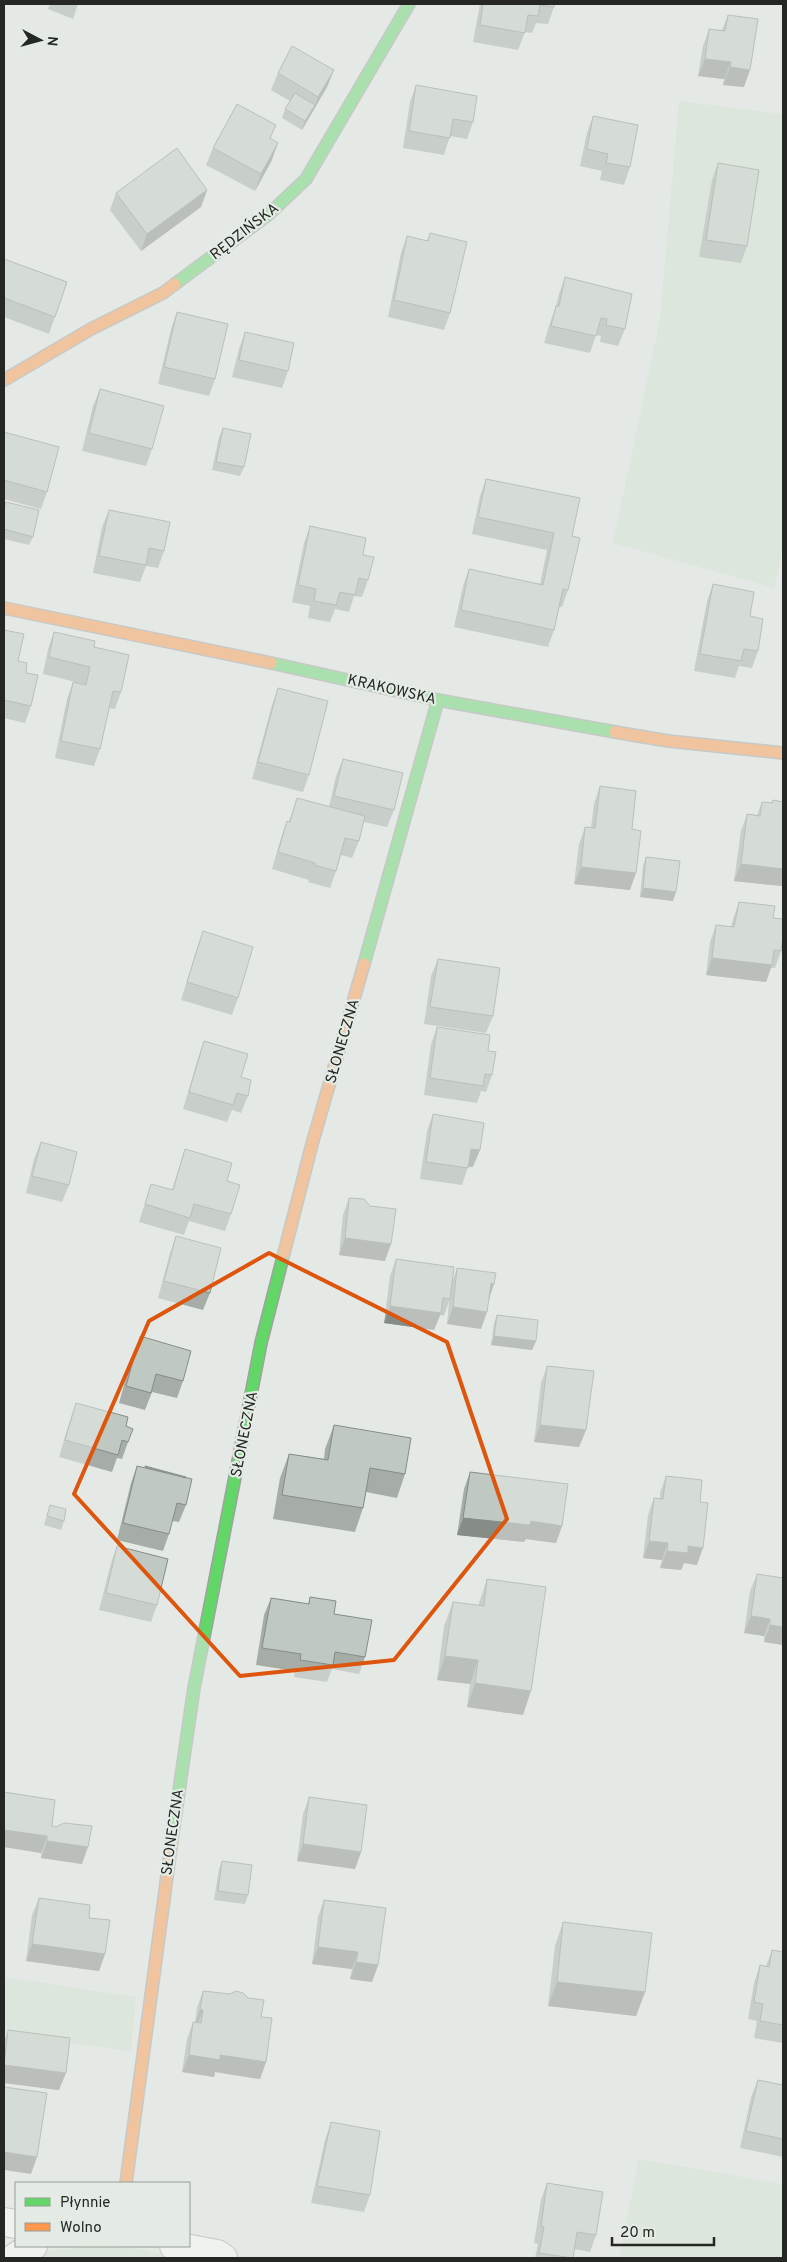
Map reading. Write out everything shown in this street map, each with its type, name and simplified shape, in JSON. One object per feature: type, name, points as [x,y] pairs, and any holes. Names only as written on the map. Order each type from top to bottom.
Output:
[{"type":"street","name":"RĘDZIŃSKA","points":[[4,380],[90,329],[163,293],[269,214],[306,179],[409,4]]},
{"type":"street","name":"KRAKOWSKA","points":[[4,608],[351,679],[438,700],[668,741],[783,753]]},
{"type":"street","name":"SŁONECZNA","points":[[126,2182],[155,1953],[194,1688],[261,1343],[312,1144],[378,918],[438,700]]},
{"type":"street","points":[[14,2258],[31,2247]]},
{"type":"street","points":[[179,2247],[217,2254],[223,2258]]},
{"type":"highlighted area","points":[[269,1253],[447,1342],[507,1519],[394,1660],[240,1676],[74,1494],[149,1321]]},
{"type":"green space","points":[[679,101],[783,114],[783,547],[774,588],[613,543],[660,319]]},
{"type":"green space","points":[[4,1977],[136,1997],[131,2051],[4,2035]]},
{"type":"green space","points":[[639,2159],[783,2184],[783,2258],[619,2258]]},
{"type":"green space","points":[[82,2247],[108,2247],[144,2249],[175,2258],[37,2258],[42,2252]]},
{"type":"building","points":[[483,4],[555,4],[554,7],[540,5],[538,16],[528,15],[525,33],[480,25]]},
{"type":"building","points":[[728,15],[758,19],[750,70],[730,67],[731,62],[705,59],[709,29],[725,31]]},
{"type":"building","points":[[292,46],[334,70],[318,97],[278,73]]},
{"type":"building","points":[[416,85],[477,96],[473,122],[453,119],[450,138],[409,131]]},
{"type":"building","points":[[295,93],[315,105],[305,121],[285,109]]},
{"type":"building","points":[[237,104],[276,125],[270,138],[278,143],[261,174],[213,148]]},
{"type":"building","points":[[593,116],[638,125],[630,167],[606,163],[608,154],[587,149]]},
{"type":"building","points":[[177,148],[207,190],[147,234],[116,193]]},
{"type":"building","points":[[718,163],[759,170],[747,246],[706,240]]},
{"type":"building","points":[[430,233],[467,242],[450,313],[394,300],[407,236],[428,241]]},
{"type":"building","points":[[4,259],[67,282],[55,317],[4,298]]},
{"type":"building","points":[[565,277],[632,294],[625,329],[606,325],[607,319],[601,318],[596,336],[551,326],[556,306],[559,306]]},
{"type":"building","points":[[177,312],[228,324],[215,379],[164,367]]},
{"type":"building","points":[[245,332],[294,343],[288,371],[239,360]]},
{"type":"building","points":[[100,389],[164,406],[152,449],[89,433]]},
{"type":"building","points":[[223,428],[251,434],[244,467],[216,462]]},
{"type":"building","points":[[4,432],[59,447],[47,492],[4,480]]},
{"type":"building","points":[[486,479],[580,498],[572,536],[580,538],[568,590],[563,589],[554,630],[461,610],[469,569],[543,585],[554,533],[478,517]]},
{"type":"building","points":[[6,502],[39,510],[33,537],[4,529]]},
{"type":"building","points":[[109,510],[170,522],[164,551],[149,548],[146,565],[99,556]]},
{"type":"building","points":[[310,526],[366,538],[363,555],[374,557],[368,580],[359,578],[355,595],[340,592],[336,605],[314,601],[316,589],[298,585]]},
{"type":"building","points":[[713,584],[754,592],[750,616],[763,619],[758,651],[744,649],[741,661],[700,654]]},
{"type":"building","points":[[4,630],[24,634],[18,661],[27,663],[26,673],[38,675],[31,706],[4,700]]},
{"type":"building","points":[[54,632],[95,641],[94,647],[129,655],[121,692],[113,691],[100,749],[61,741],[73,682],[86,685],[90,667],[49,657]]},
{"type":"building","points":[[278,688],[328,701],[309,775],[258,762]]},
{"type":"building","points":[[343,759],[403,773],[394,810],[334,796]]},
{"type":"building","points":[[600,786],[636,791],[632,829],[641,831],[636,873],[581,867],[585,827],[595,828]]},
{"type":"building","points":[[297,798],[365,816],[359,841],[345,838],[336,871],[278,852],[287,821],[290,822]]},
{"type":"building","points":[[773,800],[783,802],[783,869],[741,864],[747,814],[760,816],[762,802],[772,803]]},
{"type":"building","points":[[646,857],[680,861],[676,892],[643,888]]},
{"type":"building","points":[[739,902],[775,906],[773,918],[783,919],[781,951],[774,950],[772,965],[712,958],[716,925],[734,927]]},
{"type":"building","points":[[203,931],[253,947],[238,998],[187,982]]},
{"type":"building","points":[[438,959],[500,968],[493,1016],[430,1007]]},
{"type":"building","points":[[437,1027],[490,1035],[488,1051],[496,1052],[492,1075],[485,1074],[483,1086],[430,1078]]},
{"type":"building","points":[[204,1041],[248,1054],[241,1077],[251,1080],[248,1096],[237,1093],[233,1105],[189,1092]]},
{"type":"building","points":[[433,1114],[484,1123],[480,1150],[471,1149],[468,1168],[426,1162]]},
{"type":"building","points":[[41,1142],[77,1152],[69,1185],[32,1176]]},
{"type":"building","points":[[185,1149],[232,1163],[227,1181],[240,1185],[231,1214],[194,1204],[190,1218],[145,1204],[151,1184],[173,1190]]},
{"type":"building","points":[[349,1198],[364,1199],[370,1206],[396,1209],[391,1244],[345,1238]]},
{"type":"building","points":[[176,1236],[221,1248],[210,1293],[164,1281]]},
{"type":"building","points":[[396,1259],[454,1267],[450,1299],[443,1298],[441,1313],[390,1306]]},
{"type":"building","points":[[457,1268],[496,1273],[494,1284],[491,1283],[487,1312],[453,1307]]},
{"type":"building","points":[[497,1315],[538,1320],[536,1341],[494,1336]]},
{"type":"building","points":[[140,1336],[191,1351],[183,1381],[156,1374],[151,1393],[126,1386]]},
{"type":"building","points":[[547,1366],[594,1371],[586,1430],[540,1425]]},
{"type":"building","points":[[76,1403],[128,1417],[126,1426],[133,1429],[128,1442],[122,1440],[118,1455],[65,1440]]},
{"type":"building","points":[[334,1425],[411,1438],[405,1474],[370,1468],[363,1508],[282,1495],[289,1454],[328,1460]]},
{"type":"building","points":[[137,1466],[192,1479],[186,1505],[177,1503],[169,1534],[123,1523]]},
{"type":"building","points":[[145,1467],[186,1477],[186,1478]]},
{"type":"building","points":[[470,1472],[568,1484],[562,1526],[531,1521],[530,1525],[463,1518]]},
{"type":"building","points":[[666,1476],[702,1480],[700,1502],[708,1503],[703,1548],[688,1546],[688,1553],[667,1551],[668,1543],[649,1541],[654,1498],[663,1499]]},
{"type":"building","points":[[50,1505],[66,1509],[64,1521],[47,1516]]},
{"type":"building","points":[[117,1546],[168,1559],[157,1605],[106,1593]]},
{"type":"building","points":[[757,1574],[783,1578],[783,1627],[770,1625],[770,1619],[751,1616]]},
{"type":"building","points":[[487,1579],[546,1587],[531,1691],[475,1683],[478,1660],[445,1656],[453,1602],[484,1606]]},
{"type":"building","points":[[310,1597],[336,1601],[334,1614],[372,1620],[365,1657],[335,1652],[333,1665],[300,1660],[301,1654],[262,1648],[271,1598],[309,1604]]},
{"type":"building","points":[[4,1792],[55,1800],[52,1826],[56,1827],[64,1823],[92,1826],[88,1847],[47,1841],[47,1836],[4,1830]]},
{"type":"building","points":[[309,1797],[367,1805],[361,1852],[303,1844]]},
{"type":"building","points":[[222,1861],[252,1865],[248,1895],[218,1891]]},
{"type":"building","points":[[39,1898],[90,1905],[89,1918],[110,1920],[105,1954],[32,1944]]},
{"type":"building","points":[[324,1900],[386,1908],[378,1965],[356,1962],[358,1952],[318,1947]]},
{"type":"building","points":[[563,1922],[652,1933],[645,1992],[557,1982]]},
{"type":"building","points":[[772,1950],[783,1952],[783,2025],[760,2021],[763,2004],[754,2002],[760,1965],[769,1967]]},
{"type":"building","points":[[203,1991],[230,1994],[236,1991],[243,1993],[248,1998],[264,2000],[261,2017],[272,2018],[266,2062],[220,2055],[220,2060],[189,2055],[193,2022],[201,2023],[203,2010],[200,2010]]},
{"type":"building","points":[[8,2030],[70,2038],[66,2073],[4,2065]]},
{"type":"building","points":[[758,2080],[783,2085],[783,2139],[746,2131]]},
{"type":"building","points":[[4,2087],[47,2093],[37,2157],[4,2152]]},
{"type":"building","points":[[331,2122],[380,2131],[370,2195],[317,2186]]},
{"type":"building","points":[[547,2183],[603,2192],[596,2235],[577,2232],[573,2258],[539,2253],[544,2227],[541,2226]]},
{"type":"traffic: fast","points":[[175,284],[269,214],[306,179],[409,4]]},
{"type":"traffic: fast","points":[[271,663],[438,700],[615,732]]},
{"type":"traffic: fast","points":[[364,964],[438,700]]},
{"type":"traffic: fast","points":[[172,1839],[194,1688],[261,1343],[284,1253]]},
{"type":"traffic: slow","points":[[4,380],[91,329],[163,293],[175,284]]},
{"type":"traffic: slow","points":[[4,608],[271,663]]},
{"type":"traffic: slow","points":[[615,732],[668,741],[783,753]]},
{"type":"traffic: slow","points":[[284,1253],[312,1144],[364,964]]},
{"type":"traffic: slow","points":[[126,2182],[172,1839]]}]
